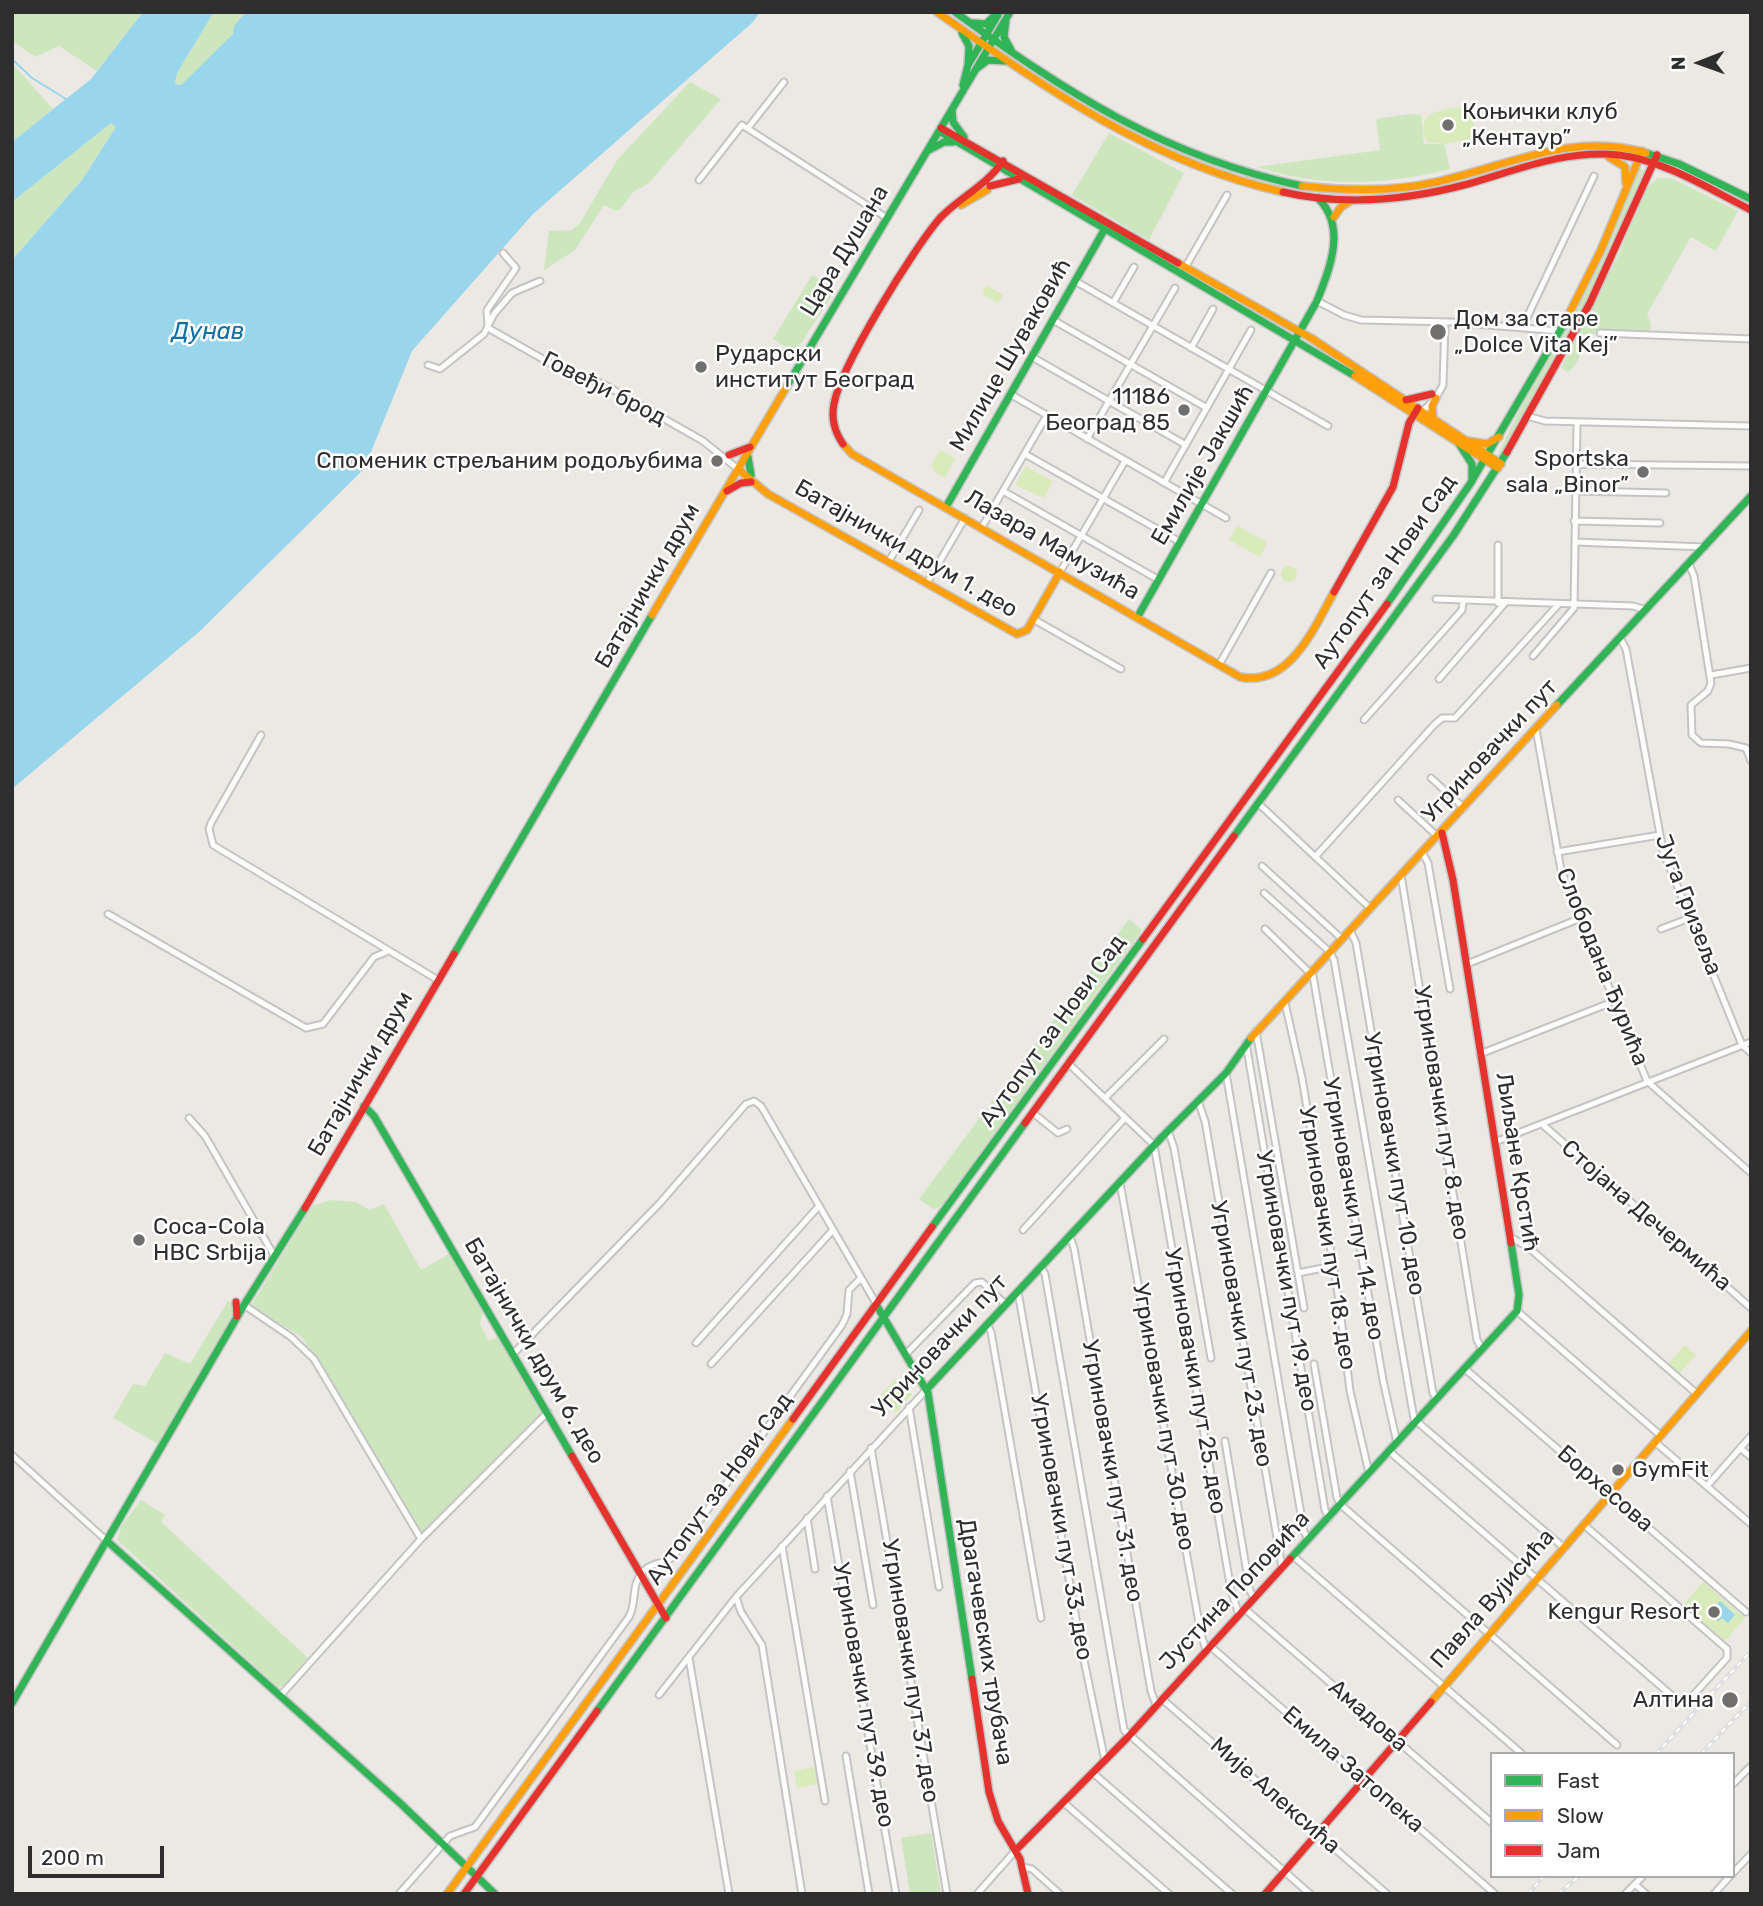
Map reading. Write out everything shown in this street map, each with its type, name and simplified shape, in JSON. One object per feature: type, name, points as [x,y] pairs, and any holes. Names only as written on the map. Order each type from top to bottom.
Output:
[{"type":"main road","points":[[937,12],[1009,62],[1107,122],[1176,159],[1217,176],[1263,189],[1318,198],[1353,200],[1437,192],[1555,159],[1640,155]]},
{"type":"main road","points":[[958,14],[983,25],[999,12]]},
{"type":"main road","name":"Цара Душана","points":[[739,467],[953,108],[989,38],[999,12]]},
{"type":"main road","points":[[958,14],[1014,55],[1112,114],[1180,150],[1221,167],[1273,181],[1334,190],[1422,185],[1571,146],[1604,145],[1655,159],[1751,199]]},
{"type":"main road","points":[[1008,16],[1004,37],[1014,55]]},
{"type":"main road","name":"Цара Душана","points":[[989,38],[1008,16]]},
{"type":"main road","points":[[956,26],[969,43],[972,67],[990,60],[1009,62]]},
{"type":"main road","points":[[953,108],[955,125],[972,144]]},
{"type":"main road","points":[[1107,122],[1112,114]]},
{"type":"main road","points":[[940,130],[956,143],[989,161],[1003,165],[1299,336]]},
{"type":"main road","points":[[940,130],[972,144],[1022,179],[1186,266],[1468,441],[1487,459]]},
{"type":"main road","points":[[928,150],[944,142],[956,143]]},
{"type":"main road","points":[[1596,155],[1615,159],[1623,164],[1627,177],[1626,190]]},
{"type":"main road","name":"Аутопут за Нови Сад","points":[[447,1894],[877,1306],[1471,485],[1560,331],[1640,155]]},
{"type":"main road","points":[[1655,159],[1673,172],[1751,210]]},
{"type":"main road","name":"Аутопут за Нови Сад","points":[[464,1894],[1259,804],[1409,597],[1499,466],[1530,417],[1587,312],[1655,159]]},
{"type":"main road","points":[[989,161],[990,183]]},
{"type":"main road","points":[[990,183],[1003,165]]},
{"type":"main road","points":[[1644,186],[1657,174],[1673,172]]},
{"type":"main road","points":[[990,183],[1022,179]]},
{"type":"main road","name":"Лазара Мамузића","points":[[990,183],[977,197],[950,209],[936,224],[886,302],[840,383],[831,411],[834,430],[849,451],[1240,677],[1258,680],[1275,673],[1298,655],[1391,493],[1410,428]]},
{"type":"main road","points":[[1318,198],[1328,206],[1334,217],[1341,207],[1353,200]]},
{"type":"main road","name":"Емилије Јакшић","points":[[1138,617],[1317,301],[1331,255],[1334,217]]},
{"type":"main road","name":"Милице Шуваковић","points":[[946,507],[1107,225]]},
{"type":"main road","points":[[1404,403],[1434,396],[1432,421],[1458,442],[1499,466]]},
{"type":"main road","points":[[1404,403],[1410,428]]},
{"type":"main road","points":[[1410,428],[1418,412]]},
{"type":"main road","points":[[1410,428],[1432,421]]},
{"type":"main road","points":[[1468,441],[1487,444],[1505,429]]},
{"type":"main road","points":[[1458,442],[1472,464],[1471,485]]},
{"type":"main road","points":[[729,455],[751,446]]},
{"type":"main road","points":[[724,494],[752,478],[747,463],[751,446]]},
{"type":"main road","name":"Батајнички друм 1. део","points":[[739,467],[777,497],[1017,634],[1024,632],[1032,619]]},
{"type":"main road","name":"Батајнички друм","points":[[12,1703],[236,1320],[240,1304],[275,1257],[739,467]]},
{"type":"main road","name":"Угриновачки пут","points":[[927,1390],[1168,1130],[1226,1073],[1256,1031],[1312,974],[1751,496]]},
{"type":"main road","points":[[1032,619],[1060,572]]},
{"type":"main road","name":"Љиљане Крстић","points":[[1440,834],[1450,858],[1519,1295],[1517,1311]]},
{"type":"main road","name":"Батајнички друм 6. део","points":[[364,1106],[374,1116],[514,1353],[666,1618]]},
{"type":"main road","points":[[877,1306],[927,1390]]},
{"type":"main road","name":"Јустина Поповића","points":[[1016,1850],[1128,1737],[1517,1311]]},
{"type":"main road","name":"Павла Вујисића","points":[[1265,1894],[1751,1331]]},
{"type":"main road","name":"Драгачевских трубача","points":[[927,1390],[989,1792],[998,1821],[1023,1867],[1028,1894]]},
{"type":"main road","points":[[107,1541],[495,1894]]},
{"type":"street","points":[[748,128],[784,82]]},
{"type":"street","points":[[699,180],[740,126],[748,128],[887,218]]},
{"type":"street","points":[[1522,328],[1594,176]]},
{"type":"street","points":[[1186,266],[1227,195]]},
{"type":"street","points":[[488,328],[487,310],[516,268],[503,253]]},
{"type":"street","points":[[1113,303],[1134,267]]},
{"type":"street","points":[[428,365],[440,369],[488,328],[494,314],[512,293],[540,281]]},
{"type":"street","points":[[1075,281],[1328,426]]},
{"type":"street","points":[[1087,439],[1175,288]]},
{"type":"street","points":[[1317,301],[1361,320],[1446,322],[1473,327],[1560,331]]},
{"type":"street","points":[[1191,348],[1213,310]]},
{"type":"street","points":[[1053,320],[1207,408]]},
{"type":"street","points":[[1418,412],[1434,396],[1445,374],[1446,322]]},
{"type":"street","name":"Говеђи брод","points":[[488,328],[557,367],[605,384],[719,452]]},
{"type":"street","points":[[1164,483],[1251,330]]},
{"type":"street","points":[[1600,333],[1751,339]]},
{"type":"street","points":[[1032,357],[1186,445]]},
{"type":"street","points":[[1010,394],[1226,518]]},
{"type":"street","points":[[982,527],[1047,415]]},
{"type":"street","points":[[1530,417],[1577,422],[1751,426]]},
{"type":"street","points":[[1533,656],[1575,605],[1577,422]]},
{"type":"street","points":[[719,452],[729,455],[739,467]]},
{"type":"street","points":[[719,452],[739,467]]},
{"type":"street","points":[[1025,454],[1180,542]]},
{"type":"street","points":[[1060,572],[1125,461]]},
{"type":"street","points":[[1575,464],[1751,466]]},
{"type":"street","points":[[1003,491],[1159,580]]},
{"type":"street","points":[[1575,491],[1666,493]]},
{"type":"street","points":[[889,561],[919,510]]},
{"type":"street","points":[[927,583],[965,518]]},
{"type":"street","points":[[1574,522],[1660,523]]},
{"type":"street","points":[[1575,542],[1705,547]]},
{"type":"street","points":[[1439,679],[1502,603],[1498,545]]},
{"type":"street","points":[[1689,564],[1694,576],[1711,675],[1709,689],[1690,705],[1693,737],[1701,743],[1746,748],[1751,761]]},
{"type":"street","points":[[1219,664],[1271,573]]},
{"type":"street","points":[[1436,599],[1633,606],[1646,610]]},
{"type":"street","points":[[1364,720],[1462,610],[1463,602]]},
{"type":"street","points":[[1316,856],[1434,725],[1442,718],[1454,719],[1558,605]]},
{"type":"street","points":[[1032,619],[1121,669]]},
{"type":"street","name":"Југа Гризеља","points":[[1620,638],[1626,649],[1660,835],[1690,918],[1742,1045]]},
{"type":"street","points":[[1711,675],[1751,668]]},
{"type":"street","name":"Слободана Ђурића","points":[[1536,729],[1561,870],[1647,1081]]},
{"type":"street","points":[[261,735],[211,822],[209,829],[214,845],[381,944],[386,952],[438,980]]},
{"type":"street","points":[[1431,778],[1464,808]]},
{"type":"street","points":[[1398,800],[1440,834]]},
{"type":"street","points":[[1259,804],[1371,909]]},
{"type":"street","points":[[1557,852],[1660,835]]},
{"type":"street","points":[[1422,852],[1428,863],[1450,989]]},
{"type":"street","points":[[1262,866],[1342,939]]},
{"type":"street","name":"Угриновачки пут 8. део","points":[[1401,875],[1477,1340],[1482,1349]]},
{"type":"street","points":[[1264,893],[1330,952],[1338,979],[1415,1421],[1563,1547]]},
{"type":"street","points":[[108,914],[306,1028],[323,1024],[365,973],[374,957],[386,952]]},
{"type":"street","points":[[1467,964],[1581,918]]},
{"type":"street","points":[[1661,929],[1690,918]]},
{"type":"street","points":[[1265,929],[1312,974]]},
{"type":"street","name":"Угриновачки пут 10. део","points":[[1350,930],[1356,943],[1436,1398]]},
{"type":"street","name":"Угриновачки пут 14. део","points":[[1312,974],[1385,1392],[1397,1443]]},
{"type":"street","points":[[1480,1054],[1615,1001]]},
{"type":"street","name":"Угриновачки пут 18. део","points":[[1285,1003],[1304,1089],[1334,1266],[1350,1391],[1369,1473]]},
{"type":"street","points":[[1256,1031],[1304,1308]]},
{"type":"street","points":[[1105,1098],[1164,1039]]},
{"type":"street","points":[[1495,1142],[1751,1042]]},
{"type":"street","name":"Угриновачки пут 19. део","points":[[1246,1043],[1325,1510],[1329,1518]]},
{"type":"street","points":[[1742,1045],[1751,1053]]},
{"type":"street","points":[[1069,1064],[1154,1145]]},
{"type":"street","points":[[1226,1073],[1304,1535],[1308,1539]]},
{"type":"street","points":[[1647,1081],[1751,1173]]},
{"type":"street","points":[[514,1353],[659,1204],[750,1101],[761,1106],[877,1306]]},
{"type":"street","name":"Угриновачки пут 23. део","points":[[1198,1101],[1205,1121],[1282,1567]]},
{"type":"street","points":[[1033,1113],[1058,1133],[1067,1129]]},
{"type":"street","points":[[189,1118],[207,1139],[275,1257]]},
{"type":"street","points":[[1023,1230],[1125,1118]]},
{"type":"street","name":"Стојана Дечермића","points":[[1542,1124],[1751,1308]]},
{"type":"street","points":[[1168,1130],[1174,1148],[1211,1358]]},
{"type":"street","name":"Угриновачки пут 25. део","points":[[1154,1145],[1231,1590],[1242,1612]]},
{"type":"street","name":"Угриновачки пут 30. део","points":[[1120,1183],[1201,1634],[1208,1648]]},
{"type":"street","points":[[696,1343],[819,1206]]},
{"type":"street","points":[[710,1364],[833,1230]]},
{"type":"street","name":"Угриновачки пут 31. део","points":[[1070,1237],[1151,1691],[1156,1705]]},
{"type":"street","points":[[1510,1237],[1528,1247],[1697,1394]]},
{"type":"street","points":[[1298,1273],[1334,1266]]},
{"type":"street","points":[[1041,1267],[1045,1274],[1122,1724],[1128,1737],[1310,1894]]},
{"type":"street","points":[[399,1894],[442,1845],[456,1833],[472,1830],[483,1817],[630,1615],[633,1588],[641,1575],[648,1567],[665,1563],[673,1557],[842,1325],[847,1314],[849,1290],[861,1278]]},
{"type":"street","points":[[905,1354],[975,1283],[982,1282],[1005,1304]]},
{"type":"street","name":"Угриновачки пут 33. део","points":[[1018,1292],[1101,1756],[1105,1761]]},
{"type":"street","points":[[240,1304],[291,1336],[314,1359],[421,1539]]},
{"type":"street","points":[[1517,1311],[1660,1434]]},
{"type":"street","points":[[987,1324],[991,1332],[1041,1618]]},
{"type":"street","points":[[1314,1364],[1337,1498],[1341,1504],[1617,1745]]},
{"type":"street","name":"Борхесова","points":[[1464,1368],[1746,1612]]},
{"type":"street","name":"Угриновачки пут","points":[[659,1695],[736,1597],[927,1390]]},
{"type":"street","points":[[909,1407],[939,1587]]},
{"type":"street","points":[[280,1696],[421,1539],[548,1412]]},
{"type":"street","points":[[1707,1486],[1751,1436]]},
{"type":"street","points":[[1225,1441],[1250,1591],[1254,1598]]},
{"type":"street","points":[[1655,1442],[1751,1524]]},
{"type":"street","name":"Угриновачки пут 37. део","points":[[871,1448],[947,1894]]},
{"type":"street","points":[[1740,1448],[1751,1457]]},
{"type":"street","points":[[1389,1451],[1673,1696],[1682,1703],[1688,1702],[1727,1658],[1727,1649],[1583,1524]]},
{"type":"street","points":[[12,1455],[107,1541]]},
{"type":"street","points":[[850,1471],[873,1605]]},
{"type":"street","name":"Угриновачки пут 39. део","points":[[827,1496],[897,1894]]},
{"type":"street","points":[[807,1518],[815,1569]]},
{"type":"street","points":[[782,1546],[825,1801]]},
{"type":"street","points":[[1293,1556],[1520,1752]]},
{"type":"street","points":[[736,1597],[741,1612],[762,1645],[802,1894]]},
{"type":"street","name":"Амадова","points":[[1242,1612],[1397,1740],[1490,1821]]},
{"type":"street","name":"Емила Затопека","points":[[1208,1648],[1495,1894]]},
{"type":"street","points":[[689,1657],[729,1894]]},
{"type":"street","name":"Мије Алексића","points":[[1162,1699],[1387,1894]]},
{"type":"street","points":[[846,1756],[869,1894]]},
{"type":"street","points":[[1735,1782],[1751,1766]]},
{"type":"street","points":[[1093,1773],[1232,1894]]},
{"type":"street","points":[[1064,1803],[1169,1894]]},
{"type":"street","name":"Јустина Поповића","points":[[977,1894],[1016,1850]]},
{"type":"street","points":[[1735,1872],[1751,1854]]},
{"type":"street","points":[[1023,1867],[1032,1869],[1060,1894]]},
{"type":"street","points":[[1625,1894],[1641,1878]]},
{"type":"street","points":[[1714,1894],[1729,1878]]},
{"type":"street","points":[[1635,1884],[1646,1894]]},
{"type":"green space","points":[[12,12],[143,12],[97,71],[59,46],[35,57],[12,41]]},
{"type":"green space","points":[[214,12],[246,12],[226,43],[182,85],[175,84],[177,73]]},
{"type":"green space","points":[[12,63],[53,109],[12,142]]},
{"type":"green space","points":[[690,82],[721,99],[649,183],[633,192],[620,210],[604,205],[575,250],[544,270],[549,231],[572,230],[580,223],[617,160]]},
{"type":"green space","name":"Коњички клуб „Кентаур”","points":[[1462,107],[1474,121],[1470,139],[1444,144],[1427,142],[1424,124],[1431,114]]},
{"type":"green space","points":[[1421,115],[1424,144],[1444,144],[1450,169],[1402,178],[1353,182],[1304,178],[1257,167],[1380,150],[1376,119]]},
{"type":"green space","points":[[111,123],[116,127],[82,180],[12,260],[12,202]]},
{"type":"green space","points":[[1109,133],[1184,173],[1149,240],[1072,195]]},
{"type":"green space","points":[[1639,168],[1644,170],[1572,334],[1538,397],[1509,443],[1497,456]]},
{"type":"green space","points":[[1657,178],[1671,178],[1738,211],[1716,251],[1691,237],[1647,314],[1651,325],[1649,331],[1592,334],[1574,367],[1568,372],[1561,368],[1617,258],[1646,189]]},
{"type":"green space","points":[[812,275],[836,289],[795,353],[773,339]]},
{"type":"green space","points":[[986,285],[1003,295],[998,303],[982,294]]},
{"type":"green space","points":[[940,450],[955,458],[945,478],[935,472],[931,465]]},
{"type":"green space","points":[[1026,466],[1053,482],[1044,498],[1015,485]]},
{"type":"green space","points":[[1237,526],[1267,542],[1260,557],[1229,540]]},
{"type":"green space","points":[[1289,566],[1295,568],[1295,580],[1289,582],[1283,580],[1281,574],[1283,568]]},
{"type":"green space","points":[[1129,919],[1142,930],[944,1203],[933,1209],[919,1199]]},
{"type":"green space","points":[[331,1200],[356,1202],[370,1210],[384,1204],[421,1270],[449,1254],[483,1312],[480,1324],[489,1341],[498,1337],[541,1413],[425,1531],[419,1531],[302,1337],[251,1306],[312,1206]]},
{"type":"green space","points":[[228,1301],[233,1304],[233,1321],[158,1444],[113,1418],[133,1384],[145,1386],[165,1353],[190,1364]]},
{"type":"green space","points":[[1685,1345],[1696,1355],[1679,1374],[1668,1364]]},
{"type":"green space","points":[[895,1379],[912,1394],[896,1413],[879,1397]]},
{"type":"green space","points":[[141,1500],[165,1515],[161,1522],[308,1658],[284,1686],[278,1687],[117,1540],[122,1525]]},
{"type":"green space","name":"Kengur Resort","points":[[1703,1582],[1745,1618],[1725,1641],[1683,1605]]},
{"type":"green space","points":[[815,1767],[818,1784],[797,1788],[794,1771]]},
{"type":"green space","points":[[931,1833],[941,1894],[910,1894],[901,1838]]},
{"type":"water","name":"Дунав","points":[[143,12],[214,12],[177,73],[175,84],[181,85],[233,34],[234,26],[246,12],[760,12],[753,22],[533,214],[412,351],[364,469],[200,631],[12,789],[12,260],[82,180],[116,127],[111,123],[12,202],[12,142],[91,79]]},
{"type":"water","points":[[1720,1601],[1735,1615],[1728,1623],[1722,1618],[1718,1622],[1715,1618],[1718,1614],[1713,1609]]},
{"type":"waterway","points":[[12,59],[32,78],[66,99]]},
{"type":"railway","points":[[1658,1752],[1751,1651]]},
{"type":"railway","points":[[1703,1752],[1751,1701]]},
{"type":"railway","points":[[1528,1894],[1542,1878]]},
{"type":"railway","points":[[1558,1894],[1577,1878]]},
{"type":"traffic: fast","points":[[955,12],[1037,69],[1119,119],[1206,158],[1252,174],[1302,186]]},
{"type":"traffic: fast","points":[[973,23],[986,24],[998,12]]},
{"type":"traffic: fast","points":[[787,386],[1010,12]]},
{"type":"traffic: fast","points":[[963,85],[968,65],[998,15]]},
{"type":"traffic: fast","points":[[1006,19],[1004,37],[1011,50]]},
{"type":"traffic: fast","points":[[962,33],[969,46],[968,65]]},
{"type":"traffic: fast","points":[[976,69],[988,60],[1005,61]]},
{"type":"traffic: fast","points":[[952,110],[953,122],[964,137]]},
{"type":"traffic: fast","points":[[939,131],[1355,376]]},
{"type":"traffic: fast","points":[[929,150],[944,142],[953,142]]},
{"type":"traffic: fast","points":[[1646,153],[1679,164],[1751,199]]},
{"type":"traffic: fast","points":[[1138,616],[1317,301],[1331,262],[1334,235],[1327,209],[1318,198]]},
{"type":"traffic: fast","points":[[946,507],[1107,225]]},
{"type":"traffic: fast","points":[[1387,604],[1470,484],[1565,322]]},
{"type":"traffic: fast","points":[[1458,442],[1472,464],[1472,481]]},
{"type":"traffic: fast","points":[[1234,836],[1453,536],[1507,452]]},
{"type":"traffic: fast","points":[[748,457],[751,475]]},
{"type":"traffic: fast","points":[[1557,705],[1751,496]]},
{"type":"traffic: fast","points":[[454,954],[652,615]]},
{"type":"traffic: fast","points":[[932,1227],[1143,939]]},
{"type":"traffic: fast","points":[[927,1389],[1161,1138],[1226,1073],[1251,1038]]},
{"type":"traffic: fast","points":[[364,1106],[374,1116],[572,1456]]},
{"type":"traffic: fast","points":[[597,1711],[1025,1123]]},
{"type":"traffic: fast","points":[[12,1703],[244,1305],[305,1208]]},
{"type":"traffic: fast","points":[[1290,1559],[1517,1311],[1519,1295],[1511,1243]]},
{"type":"traffic: fast","points":[[877,1306],[928,1393],[972,1679]]},
{"type":"traffic: fast","points":[[107,1541],[400,1803],[495,1894]]},
{"type":"traffic: slow","points":[[937,12],[1018,68],[1101,120],[1189,162],[1235,179],[1283,192]]},
{"type":"traffic: slow","points":[[1302,186],[1370,190],[1403,188],[1566,148],[1619,147],[1646,153]]},
{"type":"traffic: slow","points":[[1565,322],[1601,250],[1642,151]]},
{"type":"traffic: slow","points":[[1609,157],[1625,167],[1626,183]]},
{"type":"traffic: slow","points":[[961,205],[987,190]]},
{"type":"traffic: slow","points":[[1334,217],[1341,207],[1352,200]]},
{"type":"traffic: slow","points":[[1178,263],[1311,338],[1501,464]]},
{"type":"traffic: slow","points":[[1355,376],[1498,468]]},
{"type":"traffic: slow","points":[[652,615],[787,386]]},
{"type":"traffic: slow","points":[[1433,417],[1432,406],[1436,398]]},
{"type":"traffic: slow","points":[[1468,441],[1487,444],[1499,437]]},
{"type":"traffic: slow","points":[[843,444],[852,454],[1240,677],[1258,678],[1273,673],[1286,664],[1309,637],[1334,592]]},
{"type":"traffic: slow","points":[[738,469],[768,494],[1017,634],[1027,630],[1060,572]]},
{"type":"traffic: slow","points":[[1251,1038],[1557,705]]},
{"type":"traffic: slow","points":[[1431,1702],[1751,1331]]},
{"type":"traffic: slow","points":[[447,1894],[793,1419]]},
{"type":"traffic: jam","points":[[941,128],[1178,263]]},
{"type":"traffic: jam","points":[[1283,192],[1352,200],[1399,197],[1445,190],[1561,158],[1599,154],[1619,155],[1654,163],[1751,210]]},
{"type":"traffic: jam","points":[[1507,452],[1590,303],[1657,155]]},
{"type":"traffic: jam","points":[[843,444],[834,425],[834,404],[839,387],[863,337],[928,233],[940,218],[989,178],[1003,161]]},
{"type":"traffic: jam","points":[[990,186],[1019,179]]},
{"type":"traffic: jam","points":[[1406,400],[1432,394]]},
{"type":"traffic: jam","points":[[1334,592],[1393,487],[1409,423],[1418,408]]},
{"type":"traffic: jam","points":[[729,455],[750,447]]},
{"type":"traffic: jam","points":[[727,491],[741,483],[751,482]]},
{"type":"traffic: jam","points":[[1143,939],[1387,604]]},
{"type":"traffic: jam","points":[[1442,833],[1453,880],[1511,1243]]},
{"type":"traffic: jam","points":[[1025,1123],[1234,836]]},
{"type":"traffic: jam","points":[[305,1208],[454,954]]},
{"type":"traffic: jam","points":[[793,1419],[932,1227]]},
{"type":"traffic: jam","points":[[236,1302],[237,1316]]},
{"type":"traffic: jam","points":[[572,1456],[666,1618]]},
{"type":"traffic: jam","points":[[1016,1850],[1128,1737],[1290,1559]]},
{"type":"traffic: jam","points":[[972,1679],[989,1792],[998,1821],[1020,1859],[1028,1894]]},
{"type":"traffic: jam","points":[[1265,1894],[1431,1702]]},
{"type":"traffic: jam","points":[[464,1894],[597,1711]]},
{"type":"place","name":"Коњички клуб „Кентаур”","points":[[1448,125]]},
{"type":"place","name":"Дом за старе „Dolce Vita Kej”","points":[[1438,332]]},
{"type":"place","name":"Рударски институт Београд","points":[[701,367]]},
{"type":"place","name":"11186 Београд 85","points":[[1184,410]]},
{"type":"place","name":"Споменик стрељаним родољубима","points":[[717,461]]},
{"type":"place","name":"Sportska sala „Binor”","points":[[1643,472]]},
{"type":"place","name":"Coca-Cola HBC Srbija","points":[[139,1240]]},
{"type":"place","name":"GymFit","points":[[1618,1470]]},
{"type":"place","name":"Kengur Resort","points":[[1714,1612]]},
{"type":"place","name":"Алтина","points":[[1730,1700]]}]
